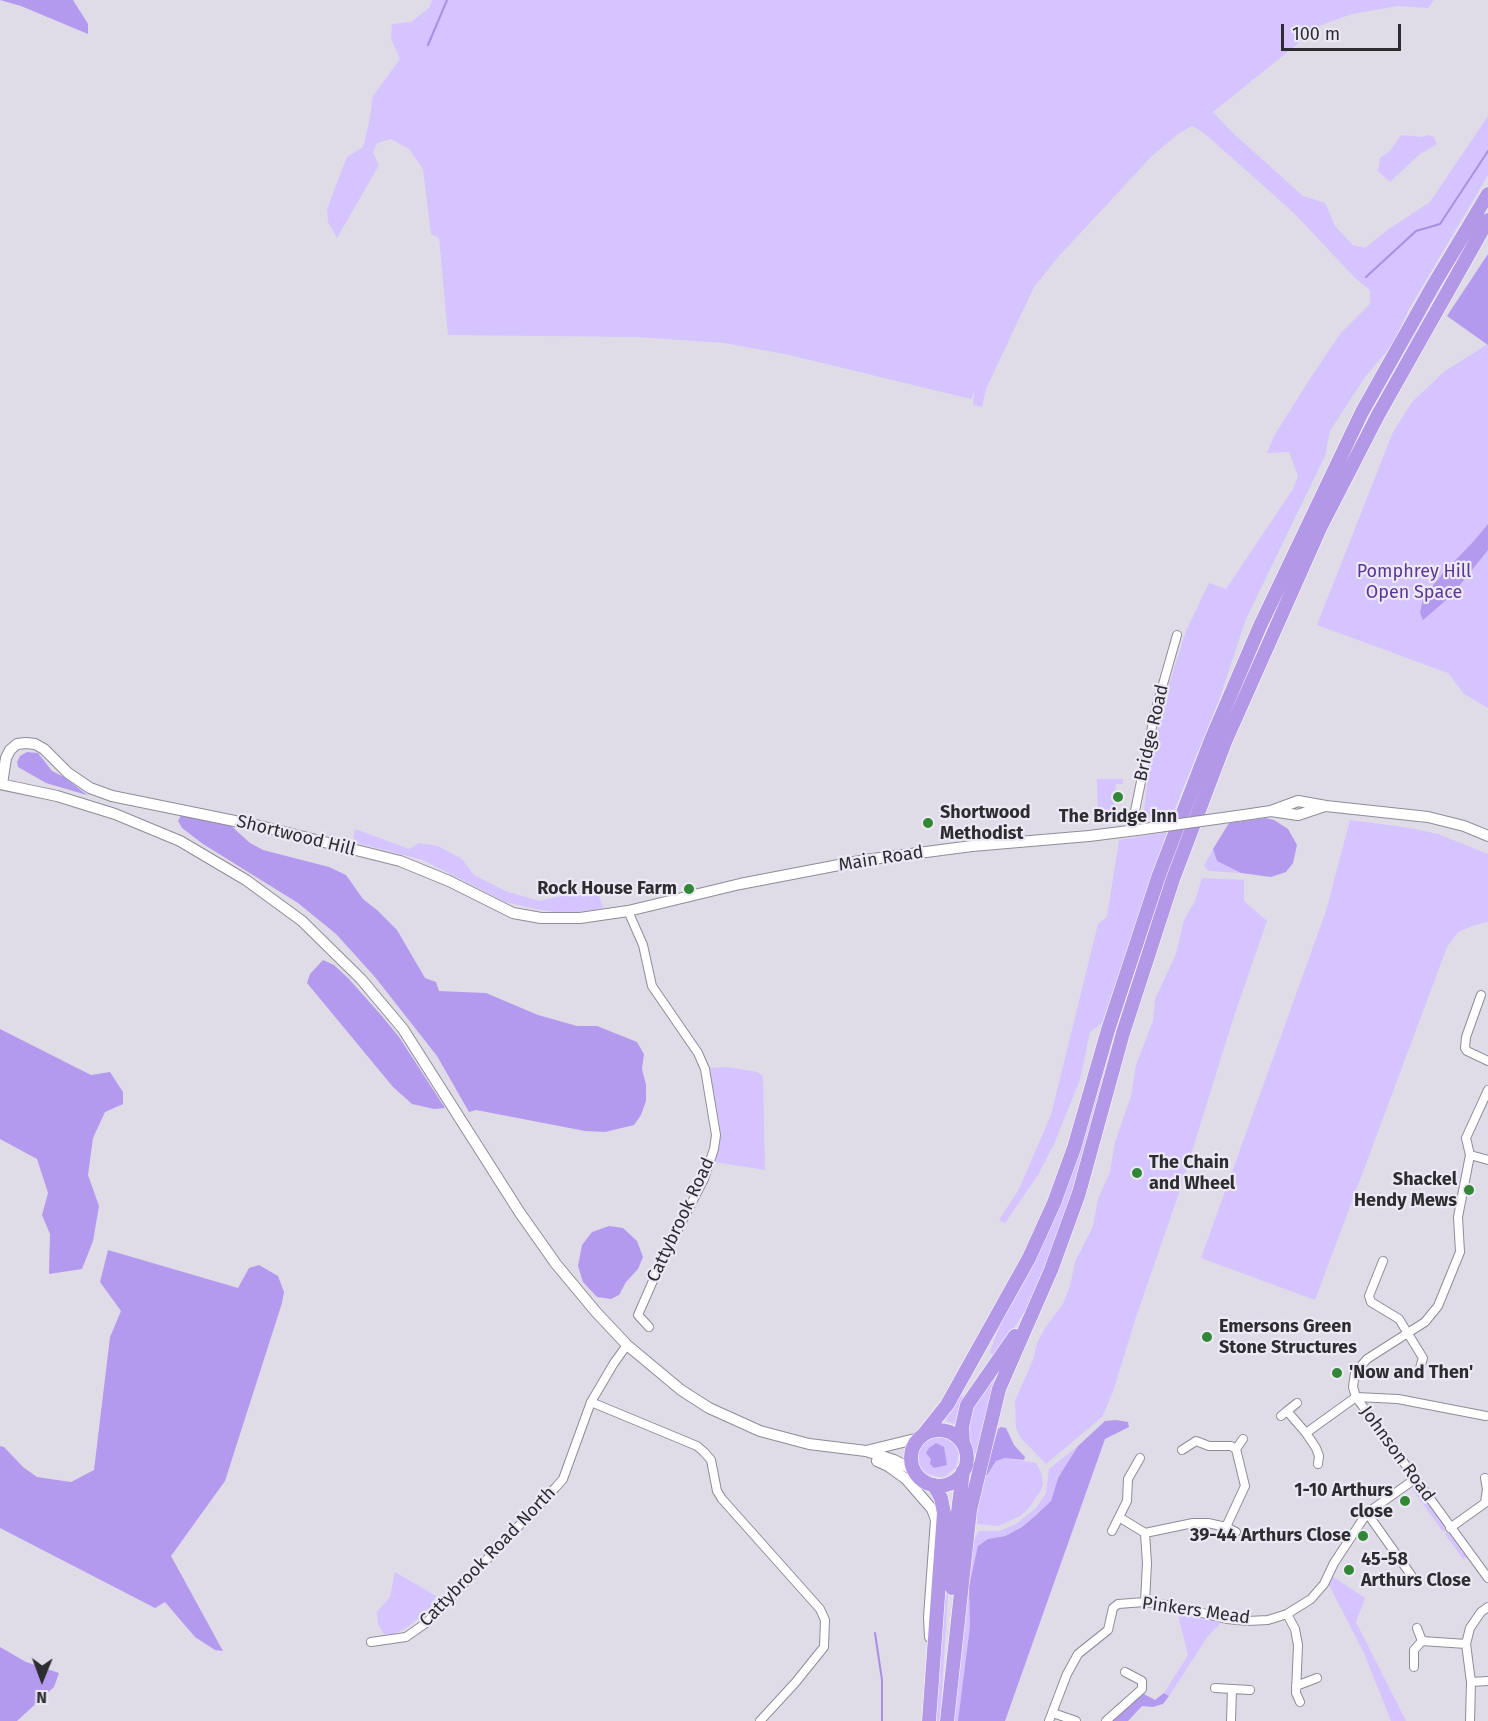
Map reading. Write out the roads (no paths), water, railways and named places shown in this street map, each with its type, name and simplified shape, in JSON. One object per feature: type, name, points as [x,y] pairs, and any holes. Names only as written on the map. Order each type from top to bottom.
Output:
[{"type":"highway","points":[[963,1471],[954,1481],[941,1486],[934,1485],[922,1480],[913,1470],[911,1453],[947,1404],[1023,1269],[1054,1203],[1074,1148],[1108,1030],[1159,875],[1211,740],[1260,626],[1362,412],[1488,194]]},
{"type":"highway","points":[[946,1721],[965,1546],[976,1476],[999,1389],[1051,1270],[1078,1193],[1122,1033],[1173,879],[1225,742],[1332,506],[1377,415],[1488,220]]},
{"type":"highway","points":[[946,1721],[954,1545],[963,1471],[967,1458],[962,1427],[967,1405],[1034,1310]]},
{"type":"highway","points":[[921,1437],[929,1432],[942,1430],[954,1435],[963,1444]]},
{"type":"highway","points":[[929,1721],[944,1514],[941,1498],[934,1485]]},
{"type":"main road","name":"Shortwood Hill","points":[[1,784],[6,758],[10,750],[17,744],[35,744],[44,749],[68,773],[83,783],[112,796],[264,827],[400,861],[449,880],[513,913],[542,918],[580,918],[628,911]]},
{"type":"main road","points":[[1,784],[57,796],[115,814],[180,842],[246,880],[302,921],[361,979],[403,1029],[520,1213],[596,1312],[627,1345],[681,1390],[726,1417],[760,1431],[785,1438],[866,1451],[894,1460],[913,1470]]},
{"type":"main road","name":"Main Road","points":[[628,911],[740,884],[865,860],[972,846],[1134,831],[1271,811],[1298,815],[1326,806],[1428,817],[1464,826],[1488,836]]},
{"type":"main road","points":[[866,1451],[921,1437]]},
{"type":"main road","points":[[831,1446],[888,1466],[906,1479],[932,1509],[936,1520],[929,1617],[932,1684]]},
{"type":"street","name":"Bridge Road","points":[[1134,831],[1155,712],[1178,635]]},
{"type":"street","name":"Cattybrook Road","points":[[628,911],[643,945],[652,986],[687,1035],[705,1069],[716,1135],[704,1179],[663,1258],[638,1315],[649,1327]]},
{"type":"street","points":[[1481,995],[1466,1037],[1465,1048],[1488,1062]]},
{"type":"street","name":"Johnson Road","points":[[1487,1096],[1466,1138],[1470,1155],[1458,1217],[1458,1259],[1438,1306],[1431,1317],[1367,1359],[1359,1366],[1354,1378],[1356,1397],[1488,1578]]},
{"type":"street","points":[[1470,1155],[1488,1160]]},
{"type":"street","points":[[1383,1261],[1369,1296],[1371,1302],[1399,1319],[1409,1332],[1424,1358],[1420,1368]]},
{"type":"street","name":"Cattybrook Road North","points":[[371,1641],[406,1637],[426,1623],[563,1479],[591,1402],[627,1345]]},
{"type":"street","points":[[1306,1433],[1356,1397],[1398,1399],[1486,1416]]},
{"type":"street","points":[[591,1402],[697,1446],[704,1452],[711,1460],[717,1491],[722,1499],[820,1609],[825,1620],[824,1647],[760,1721]]},
{"type":"street","points":[[1297,1403],[1284,1413],[1306,1433],[1316,1448],[1319,1456],[1318,1464]]},
{"type":"street","points":[[1182,1450],[1196,1437],[1209,1446],[1231,1446],[1236,1449],[1245,1486],[1226,1527]]},
{"type":"street","points":[[1236,1449],[1243,1439]]},
{"type":"street","points":[[1112,1531],[1127,1502],[1128,1479],[1140,1458]]},
{"type":"street","points":[[1450,1528],[1485,1503],[1487,1489],[1485,1478]]},
{"type":"street","name":"Pinkers Mead","points":[[1076,1721],[1051,1717],[1072,1664],[1078,1654],[1108,1630],[1113,1608],[1118,1604],[1145,1602],[1199,1611],[1227,1619],[1248,1621],[1268,1620],[1287,1614],[1311,1599],[1324,1584],[1334,1563],[1367,1513],[1415,1479]]},
{"type":"street","points":[[1367,1513],[1404,1557],[1411,1575]]},
{"type":"street","points":[[1119,1517],[1145,1533],[1193,1523],[1208,1523],[1236,1532]]},
{"type":"street","points":[[1145,1533],[1147,1563],[1145,1602]]},
{"type":"street","points":[[1470,1721],[1471,1682],[1466,1644],[1470,1628],[1481,1612],[1488,1607]]},
{"type":"street","points":[[1287,1614],[1295,1629],[1298,1645],[1296,1693],[1300,1702]]},
{"type":"street","points":[[1417,1628],[1422,1641]]},
{"type":"street","points":[[1422,1641],[1466,1644]]},
{"type":"street","points":[[1414,1667],[1414,1650],[1422,1641]]},
{"type":"street","points":[[1106,1721],[1142,1689],[1142,1681],[1125,1672]]},
{"type":"street","points":[[1296,1686],[1317,1678]]},
{"type":"street","points":[[1471,1682],[1488,1681]]},
{"type":"street","points":[[1215,1688],[1250,1690]]},
{"type":"street","points":[[1231,1721],[1232,1689]]},
{"type":"waterway","points":[[428,45],[447,0]]},
{"type":"waterway","points":[[1366,277],[1416,231],[1440,224],[1488,151]]},
{"type":"waterway","points":[[875,1633],[882,1680],[882,1721]]},
{"type":"place","name":"The Bridge Inn","points":[[1118,797]]},
{"type":"place","name":"Shortwood Methodist","points":[[928,823]]},
{"type":"place","name":"Rock House Farm","points":[[689,889]]},
{"type":"place","name":"The Chain and Wheel","points":[[1137,1173]]},
{"type":"place","name":"Shackel Hendy Mews","points":[[1469,1190]]},
{"type":"place","name":"Emersons Green Stone Structures","points":[[1207,1337]]},
{"type":"place","name":"'Now and Then'","points":[[1337,1373]]},
{"type":"place","name":"1-10 Arthurs close","points":[[1405,1501]]},
{"type":"place","name":"39-44 Arthurs Close","points":[[1363,1536]]},
{"type":"place","name":"45-58 Arthurs Close","points":[[1349,1570]]},
{"type":"park label","name":"Pomphrey Hill Open Space","points":[[1414,582]]}]
